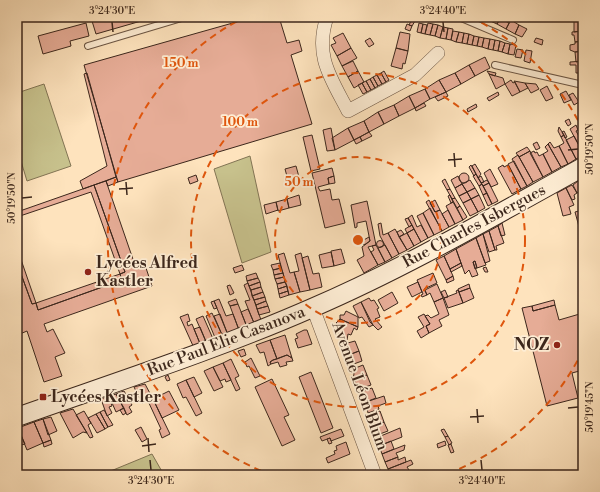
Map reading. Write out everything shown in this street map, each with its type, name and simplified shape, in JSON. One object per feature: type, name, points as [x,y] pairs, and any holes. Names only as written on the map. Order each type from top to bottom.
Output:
[{"type":"main road","name":"Rue Charles Isbergues","points":[[365,284],[583,167]]},
{"type":"main road","name":"Rue Paul Elie Casanova","points":[[17,417],[215,347],[313,308],[365,284]]},
{"type":"street","points":[[327,17],[322,36],[324,62],[348,111],[415,75],[438,53]]},
{"type":"street","name":"Avenue Léon Blum","points":[[313,308],[375,475]]},
{"type":"lane","points":[[88,46],[185,17]]},
{"type":"lane","points":[[459,17],[513,40]]},
{"type":"lane","points":[[495,65],[583,85]]},
{"type":"shaded area","points":[[44,84],[71,166],[27,181],[17,148],[17,93]]},
{"type":"shaded area","points":[[250,156],[271,252],[242,263],[214,169]]},
{"type":"shaded area","points":[[152,454],[164,475],[101,475]]},
{"type":"building","points":[[107,17],[155,17],[96,34],[92,21]]},
{"type":"building","points":[[254,17],[279,17],[287,43],[299,40],[302,51],[291,55],[312,124],[118,182],[84,65]]},
{"type":"building","points":[[489,17],[494,17],[499,21],[497,24],[488,20]]},
{"type":"building","points":[[574,17],[583,17],[583,21],[574,21]]},
{"type":"building","points":[[500,18],[509,23],[506,29],[497,24]]},
{"type":"building","points":[[412,19],[415,21],[412,26],[409,25]]},
{"type":"building","points":[[511,20],[519,25],[515,34],[506,29]]},
{"type":"building","points":[[574,21],[583,21],[583,31],[574,32]]},
{"type":"building","points":[[86,23],[89,36],[70,41],[71,46],[43,54],[38,36]]},
{"type":"building","points":[[419,23],[423,24],[421,33],[417,32]]},
{"type":"building","points":[[428,23],[433,24],[430,35],[425,34]]},
{"type":"building","points":[[407,24],[412,26],[410,31],[405,29]]},
{"type":"building","points":[[423,24],[427,25],[425,34],[421,33]]},
{"type":"building","points":[[433,24],[438,25],[435,36],[430,35]]},
{"type":"building","points":[[438,25],[443,27],[440,38],[435,36]]},
{"type":"building","points":[[519,25],[527,29],[522,37],[515,34]]},
{"type":"building","points":[[443,27],[448,28],[446,39],[440,38]]},
{"type":"building","points":[[448,28],[453,29],[451,40],[446,39]]},
{"type":"building","points":[[453,31],[459,32],[456,42],[451,40]]},
{"type":"building","points":[[583,31],[583,41],[575,42],[572,32]]},
{"type":"building","points":[[400,32],[410,34],[408,51],[396,48]]},
{"type":"building","points":[[459,32],[464,33],[462,43],[456,42]]},
{"type":"building","points":[[343,33],[351,48],[337,56],[331,45],[336,43],[333,38]]},
{"type":"building","points":[[464,33],[469,34],[467,44],[462,43]]},
{"type":"building","points":[[469,34],[474,36],[472,45],[467,44]]},
{"type":"building","points":[[474,36],[479,37],[477,46],[472,45]]},
{"type":"building","points":[[479,37],[484,38],[482,47],[477,46]]},
{"type":"building","points":[[370,38],[374,44],[369,47],[365,41]]},
{"type":"building","points":[[484,38],[490,39],[488,49],[482,47]]},
{"type":"building","points":[[536,38],[543,40],[542,45],[534,42]]},
{"type":"building","points":[[490,39],[495,40],[493,50],[488,49]]},
{"type":"building","points":[[495,40],[500,41],[498,51],[493,50]]},
{"type":"building","points":[[500,41],[505,43],[502,52],[498,51]]},
{"type":"building","points":[[583,41],[583,51],[575,52],[570,50],[570,45],[575,44],[575,42]]},
{"type":"building","points":[[505,43],[510,44],[508,54],[502,52]]},
{"type":"building","points":[[510,44],[516,45],[514,55],[508,54]]},
{"type":"building","points":[[351,48],[357,58],[342,66],[337,56]]},
{"type":"building","points":[[396,48],[408,51],[405,64],[403,63],[402,69],[391,66]]},
{"type":"building","points":[[517,49],[523,50],[521,58],[515,57]]},
{"type":"building","points":[[526,50],[532,51],[530,63],[524,61]]},
{"type":"building","points":[[583,51],[583,61],[576,62],[575,52]]},
{"type":"building","points":[[485,57],[490,68],[475,76],[469,65]]},
{"type":"building","points":[[353,61],[358,71],[348,77],[342,66]]},
{"type":"building","points":[[583,61],[583,73],[576,73],[576,65],[570,65],[570,62]]},
{"type":"building","points":[[469,65],[475,76],[461,84],[455,73]]},
{"type":"building","points":[[358,71],[364,82],[354,88],[348,77]]},
{"type":"building","points":[[384,71],[389,80],[386,82],[381,73]]},
{"type":"building","points":[[487,71],[496,73],[495,76],[489,74]]},
{"type":"building","points":[[87,73],[116,177],[83,189],[80,181],[107,166],[84,74]]},
{"type":"building","points":[[381,73],[386,82],[382,84],[377,75]]},
{"type":"building","points":[[455,73],[461,84],[446,92],[439,80]]},
{"type":"building","points":[[489,74],[503,78],[505,84],[496,89]]},
{"type":"building","points":[[377,75],[382,84],[378,86],[373,77]]},
{"type":"building","points":[[373,77],[378,86],[375,88],[370,79]]},
{"type":"building","points":[[370,79],[375,88],[371,90],[366,81]]},
{"type":"building","points":[[439,80],[446,92],[430,99],[425,89]]},
{"type":"building","points":[[511,80],[513,83],[515,82],[520,92],[512,96],[505,84]]},
{"type":"building","points":[[366,81],[371,90],[367,92],[362,83]]},
{"type":"building","points":[[514,81],[525,83],[528,88],[520,92]]},
{"type":"building","points":[[362,83],[367,92],[363,94],[358,85]]},
{"type":"building","points":[[525,83],[536,84],[539,89],[531,93]]},
{"type":"building","points":[[547,86],[553,98],[546,101],[540,90]]},
{"type":"building","points":[[425,89],[430,99],[415,108],[409,96]]},
{"type":"building","points":[[566,91],[571,100],[564,103],[560,94]]},
{"type":"building","points":[[446,92],[448,96],[438,101],[435,97]]},
{"type":"building","points":[[498,92],[499,95],[489,101],[487,98]]},
{"type":"building","points":[[573,93],[579,102],[574,105],[569,95]]},
{"type":"building","points":[[409,96],[415,108],[399,116],[394,105]]},
{"type":"building","points":[[424,103],[426,106],[416,111],[415,108]]},
{"type":"building","points":[[476,104],[477,107],[468,112],[467,109]]},
{"type":"building","points":[[394,105],[399,116],[384,124],[378,112]]},
{"type":"building","points":[[378,112],[384,124],[369,132],[364,121]]},
{"type":"building","points":[[569,119],[571,124],[568,126],[565,121]]},
{"type":"building","points":[[364,121],[369,132],[354,140],[348,128]]},
{"type":"building","points":[[576,125],[578,130],[576,131],[581,140],[583,140],[583,153],[570,129]]},
{"type":"building","points":[[583,125],[583,138],[578,128]]},
{"type":"building","points":[[559,127],[564,135],[561,137],[558,131]]},
{"type":"building","points":[[331,128],[335,150],[327,151],[323,130]]},
{"type":"building","points":[[348,128],[354,140],[335,150],[332,138]]},
{"type":"building","points":[[564,131],[567,137],[565,138],[562,132]]},
{"type":"building","points":[[369,132],[372,136],[362,141],[360,137]]},
{"type":"building","points":[[312,135],[320,169],[311,171],[303,137]]},
{"type":"building","points":[[564,135],[576,159],[568,164],[559,146],[564,143],[561,137]]},
{"type":"building","points":[[574,136],[583,153],[583,155],[576,159],[566,140]]},
{"type":"building","points":[[360,137],[362,141],[356,144],[354,140]]},
{"type":"building","points":[[537,142],[540,148],[536,150],[533,144]]},
{"type":"building","points":[[550,142],[554,148],[559,146],[568,164],[561,167],[548,144]]},
{"type":"building","points":[[548,144],[561,167],[552,172],[543,154],[548,151],[545,147]]},
{"type":"building","points":[[527,147],[530,151],[519,157],[516,153]]},
{"type":"building","points":[[530,151],[543,177],[533,182],[519,157]]},
{"type":"building","points":[[534,151],[535,153],[537,152],[539,156],[543,154],[552,172],[543,177],[530,153]]},
{"type":"building","points":[[518,155],[533,182],[527,186],[512,159]]},
{"type":"building","points":[[514,161],[527,186],[521,189],[508,164]]},
{"type":"building","points":[[475,164],[481,174],[478,178],[472,166]]},
{"type":"building","points":[[471,165],[476,174],[474,176],[469,167]]},
{"type":"building","points":[[503,165],[504,167],[508,165],[521,189],[512,194],[498,168]]},
{"type":"building","points":[[296,166],[299,177],[288,180],[285,169]]},
{"type":"building","points":[[332,168],[334,176],[328,178],[329,184],[318,187],[320,191],[330,189],[332,200],[339,199],[345,223],[325,228],[312,173]]},
{"type":"building","points":[[490,169],[498,184],[491,187],[484,173]]},
{"type":"building","points":[[462,173],[466,173],[468,174],[468,182],[462,183],[459,180],[459,176]]},
{"type":"building","points":[[476,174],[482,184],[479,186],[473,176]]},
{"type":"building","points":[[196,175],[198,181],[190,184],[188,178]]},
{"type":"building","points":[[334,176],[335,183],[329,184],[328,178]]},
{"type":"building","points":[[458,176],[462,184],[455,188],[451,180]]},
{"type":"building","points":[[481,176],[484,182],[481,183],[478,178]]},
{"type":"building","points":[[116,177],[118,182],[108,186],[106,181]]},
{"type":"building","points":[[445,179],[450,189],[447,190],[442,181]]},
{"type":"building","points":[[583,179],[582,190],[578,181]]},
{"type":"building","points":[[470,180],[475,188],[467,192],[462,184]]},
{"type":"building","points":[[487,180],[489,183],[483,186],[481,183]]},
{"type":"building","points":[[106,181],[136,268],[145,265],[152,286],[44,324],[47,332],[53,329],[65,353],[55,357],[62,376],[44,382],[27,331],[20,334],[17,324],[17,263],[32,304],[36,303],[38,310],[122,280],[120,274],[125,272],[94,185]]},
{"type":"building","points":[[578,181],[582,190],[577,193],[573,185]]},
{"type":"building","points":[[489,183],[498,201],[492,204],[483,186]]},
{"type":"building","points":[[462,184],[467,192],[459,196],[455,188]]},
{"type":"building","points":[[482,184],[487,193],[483,195],[479,186]]},
{"type":"building","points":[[94,185],[125,272],[120,274],[91,192],[17,217],[17,212]]},
{"type":"building","points":[[572,185],[577,193],[574,195],[575,199],[572,200],[566,188]]},
{"type":"building","points":[[475,188],[479,195],[471,199],[467,192]]},
{"type":"building","points":[[566,188],[574,205],[569,207],[571,214],[563,216],[557,193]]},
{"type":"building","points":[[450,189],[455,198],[452,199],[447,190]]},
{"type":"building","points":[[467,192],[471,199],[463,203],[459,196]]},
{"type":"building","points":[[487,193],[492,204],[488,206],[483,195]]},
{"type":"building","points":[[299,195],[301,205],[289,208],[287,199]]},
{"type":"building","points":[[450,195],[453,202],[451,203],[448,196]]},
{"type":"building","points":[[479,195],[485,208],[478,212],[471,199]]},
{"type":"building","points":[[455,198],[460,206],[457,208],[452,199]]},
{"type":"building","points":[[287,199],[289,208],[278,211],[276,202]]},
{"type":"building","points":[[471,199],[478,212],[470,216],[463,203]]},
{"type":"building","points":[[429,200],[435,212],[440,210],[449,227],[442,231],[426,202]]},
{"type":"building","points":[[435,200],[440,210],[435,212],[430,203]]},
{"type":"building","points":[[367,201],[376,245],[368,247],[378,265],[364,273],[357,260],[364,256],[362,247],[370,241],[366,221],[357,223],[357,227],[355,228],[351,205]]},
{"type":"building","points":[[276,202],[278,210],[266,214],[264,205]]},
{"type":"building","points":[[453,202],[463,220],[455,224],[446,206]]},
{"type":"building","points":[[460,206],[467,217],[463,220],[457,208]]},
{"type":"building","points":[[430,208],[442,231],[434,235],[423,213]]},
{"type":"building","points":[[448,210],[455,224],[449,227],[442,214]]},
{"type":"building","points":[[583,210],[583,221],[581,222],[579,211]]},
{"type":"building","points":[[579,211],[581,222],[578,223],[575,212]]},
{"type":"building","points":[[423,213],[434,235],[428,238],[417,216]]},
{"type":"building","points":[[412,215],[417,227],[421,225],[428,238],[421,242],[408,218]]},
{"type":"building","points":[[408,218],[412,225],[409,227],[405,219]]},
{"type":"building","points":[[583,221],[583,239],[582,239],[578,223]]},
{"type":"building","points":[[381,223],[383,235],[388,233],[399,254],[392,258],[380,236],[378,224]]},
{"type":"building","points":[[502,223],[505,235],[501,236],[498,226]]},
{"type":"building","points":[[412,225],[414,229],[407,233],[405,229]]},
{"type":"building","points":[[498,226],[504,243],[496,246],[497,250],[495,250],[489,231]]},
{"type":"building","points":[[395,229],[407,250],[399,254],[388,233]]},
{"type":"building","points":[[414,229],[421,242],[414,246],[407,233]]},
{"type":"building","points":[[401,230],[404,234],[399,237],[397,232]]},
{"type":"building","points":[[489,231],[495,250],[489,252],[483,234]]},
{"type":"building","points":[[407,233],[414,246],[407,250],[399,237]]},
{"type":"building","points":[[483,234],[490,261],[485,263],[476,238]]},
{"type":"building","points":[[369,237],[370,241],[364,245],[362,241]]},
{"type":"building","points":[[476,238],[486,265],[477,268],[475,261],[473,262],[478,275],[472,277],[469,270],[465,274],[456,249]]},
{"type":"building","points":[[380,240],[383,241],[383,247],[380,248],[377,247],[376,244],[377,241]]},
{"type":"building","points":[[376,245],[385,262],[378,265],[371,252],[374,250],[372,246]]},
{"type":"building","points":[[385,245],[392,258],[385,262],[378,248]]},
{"type":"building","points":[[17,248],[36,303],[32,304],[17,263]]},
{"type":"building","points":[[341,249],[345,263],[334,266],[331,251]]},
{"type":"building","points":[[456,249],[461,263],[450,269],[444,256]]},
{"type":"building","points":[[331,252],[334,266],[322,268],[319,255]]},
{"type":"building","points":[[284,253],[290,273],[294,272],[300,292],[289,295],[278,255]]},
{"type":"building","points":[[301,253],[310,290],[300,292],[294,272],[299,271],[295,255]]},
{"type":"building","points":[[308,256],[313,274],[319,273],[322,287],[310,290],[302,258]]},
{"type":"building","points":[[444,256],[453,276],[446,280],[436,260]]},
{"type":"building","points":[[475,261],[477,268],[475,269],[473,262]]},
{"type":"building","points":[[280,263],[281,268],[273,270],[271,265]]},
{"type":"building","points":[[461,263],[462,266],[451,272],[450,269]]},
{"type":"building","points":[[242,265],[244,270],[235,273],[233,268]]},
{"type":"building","points":[[486,267],[488,272],[485,272],[483,268]]},
{"type":"building","points":[[281,268],[283,273],[274,275],[273,270]]},
{"type":"building","points":[[256,273],[258,278],[247,281],[246,276]]},
{"type":"building","points":[[283,273],[284,277],[275,279],[274,275]]},
{"type":"building","points":[[433,273],[437,283],[424,289],[427,295],[422,297],[421,295],[423,294],[417,280]]},
{"type":"building","points":[[120,274],[122,280],[38,310],[36,303]]},
{"type":"building","points":[[453,276],[454,280],[447,283],[446,280]]},
{"type":"building","points":[[284,277],[285,282],[277,284],[275,279]]},
{"type":"building","points":[[258,278],[260,282],[249,286],[247,281]]},
{"type":"building","points":[[260,282],[261,287],[251,290],[249,286]]},
{"type":"building","points":[[285,282],[287,286],[278,289],[277,284]]},
{"type":"building","points":[[418,282],[422,292],[412,297],[407,287]]},
{"type":"building","points":[[248,283],[261,320],[254,323],[245,301],[250,300],[244,285]]},
{"type":"building","points":[[437,284],[443,298],[434,302],[430,293],[427,295],[425,290]]},
{"type":"building","points":[[469,284],[470,288],[459,292],[458,289]]},
{"type":"building","points":[[230,285],[234,293],[230,295],[227,286]]},
{"type":"building","points":[[287,286],[288,291],[279,294],[278,289]]},
{"type":"building","points":[[261,287],[263,292],[252,296],[251,290]]},
{"type":"building","points":[[470,288],[474,298],[463,303],[459,292]]},
{"type":"building","points":[[445,290],[448,297],[444,298],[441,292]]},
{"type":"building","points":[[458,290],[463,303],[448,308],[444,298],[457,293],[456,291]]},
{"type":"building","points":[[288,291],[289,295],[280,298],[279,294]]},
{"type":"building","points":[[263,292],[265,297],[254,300],[252,296]]},
{"type":"building","points":[[392,292],[398,303],[384,311],[378,300]]},
{"type":"building","points":[[265,297],[266,301],[256,305],[254,300]]},
{"type":"building","points":[[369,298],[371,301],[374,300],[379,308],[377,309],[380,317],[375,319],[382,327],[378,330],[370,322],[361,302]]},
{"type":"building","points":[[443,298],[449,315],[439,320],[442,326],[429,333],[426,326],[430,324],[425,316],[428,315],[431,318],[439,314],[434,302]]},
{"type":"building","points":[[219,299],[226,316],[233,314],[239,330],[228,335],[214,301]]},
{"type":"building","points":[[236,299],[238,304],[230,306],[228,302]]},
{"type":"building","points":[[554,300],[555,305],[533,311],[532,306]]},
{"type":"building","points":[[214,301],[217,308],[214,309],[211,302]]},
{"type":"building","points":[[266,301],[268,306],[257,309],[256,305]]},
{"type":"building","points":[[361,302],[373,325],[369,327],[362,317],[359,318],[353,306]]},
{"type":"building","points":[[238,304],[247,327],[239,330],[230,306]]},
{"type":"building","name":"NOZ","points":[[555,305],[559,320],[583,313],[583,370],[572,373],[578,398],[547,406],[522,308],[532,306],[533,311]]},
{"type":"building","points":[[268,306],[270,312],[259,315],[257,309]]},
{"type":"building","points":[[248,309],[254,323],[247,327],[241,312]]},
{"type":"building","points":[[346,311],[358,317],[358,327],[340,319],[340,315],[344,315]]},
{"type":"building","points":[[212,313],[223,337],[216,340],[206,316]]},
{"type":"building","points":[[188,314],[190,321],[187,322],[188,326],[192,324],[201,346],[194,348],[180,317]]},
{"type":"building","points":[[220,314],[228,335],[223,337],[214,316]]},
{"type":"building","points":[[424,314],[430,324],[426,326],[429,333],[421,338],[417,331],[424,327],[418,317]]},
{"type":"building","points":[[203,316],[214,341],[207,344],[196,319]]},
{"type":"building","points":[[340,319],[358,327],[357,330],[354,328],[351,335],[348,334],[347,340],[340,337],[337,330],[339,326],[336,323]]},
{"type":"building","points":[[200,327],[207,344],[201,346],[194,329]]},
{"type":"building","points":[[307,330],[312,344],[298,348],[295,339],[298,338],[296,334]]},
{"type":"building","points":[[285,335],[292,358],[287,355],[277,359],[270,340]]},
{"type":"building","points":[[270,340],[277,359],[270,362],[271,364],[268,366],[264,352],[260,353],[256,345]]},
{"type":"building","points":[[355,341],[359,351],[346,356],[344,353],[346,350],[344,344]]},
{"type":"building","points":[[244,349],[246,355],[241,357],[238,351]]},
{"type":"building","points":[[359,351],[362,361],[351,365],[350,361],[346,360],[346,356]]},
{"type":"building","points":[[287,355],[292,358],[293,361],[286,362],[287,365],[280,367],[278,362],[271,364],[270,362],[273,360]]},
{"type":"building","points":[[251,358],[260,376],[255,378],[249,366],[247,367],[245,362]]},
{"type":"building","points":[[231,359],[239,376],[235,378],[240,389],[236,391],[223,363]]},
{"type":"building","points":[[223,363],[231,380],[226,382],[225,379],[220,381],[213,367]]},
{"type":"building","points":[[363,365],[367,375],[353,378],[353,369]]},
{"type":"building","points":[[213,367],[223,387],[214,391],[204,371]]},
{"type":"building","points":[[311,372],[333,428],[321,433],[299,377]]},
{"type":"building","points":[[168,375],[170,380],[167,381],[165,377]]},
{"type":"building","points":[[367,375],[371,385],[360,389],[358,385],[355,384],[355,379]]},
{"type":"building","points":[[194,377],[202,393],[194,397],[186,380]]},
{"type":"building","points":[[272,379],[289,415],[284,417],[295,440],[282,446],[255,387]]},
{"type":"building","points":[[186,380],[202,413],[196,416],[186,397],[183,398],[177,384]]},
{"type":"building","points":[[145,384],[153,399],[142,403],[134,387]]},
{"type":"building","points":[[372,388],[376,398],[363,403],[361,402],[363,397],[361,392]]},
{"type":"building","points":[[124,391],[132,405],[129,407],[132,412],[127,415],[116,394]]},
{"type":"building","points":[[169,391],[179,410],[162,418],[153,399]]},
{"type":"building","points":[[116,394],[124,408],[116,412],[109,396]]},
{"type":"building","points":[[109,396],[112,406],[109,407],[112,413],[107,416],[101,399]]},
{"type":"building","points":[[384,396],[386,403],[378,406],[379,409],[368,413],[367,408],[363,407],[363,403]]},
{"type":"building","points":[[153,399],[170,434],[162,438],[159,430],[161,429],[148,401]]},
{"type":"building","points":[[124,408],[126,413],[123,415],[120,410]]},
{"type":"building","points":[[73,409],[87,433],[83,432],[73,438],[60,413]]},
{"type":"building","points":[[104,410],[113,425],[108,427],[100,412]]},
{"type":"building","points":[[84,411],[91,423],[88,425],[93,437],[90,438],[76,415]]},
{"type":"building","points":[[380,411],[384,422],[372,426],[370,425],[370,415]]},
{"type":"building","points":[[100,412],[108,427],[105,429],[96,414]]},
{"type":"building","points":[[96,414],[105,429],[97,433],[88,418]]},
{"type":"building","points":[[51,417],[57,431],[48,435],[43,419]]},
{"type":"building","points":[[43,419],[51,440],[43,443],[34,422]]},
{"type":"building","points":[[34,422],[43,443],[27,450],[18,428]]},
{"type":"building","points":[[384,422],[388,431],[377,435],[375,431],[371,431],[372,426]]},
{"type":"building","points":[[141,427],[147,439],[142,442],[135,430]]},
{"type":"building","points":[[17,428],[25,444],[17,446]]},
{"type":"building","points":[[400,428],[402,437],[379,446],[376,438]]},
{"type":"building","points":[[341,429],[344,436],[331,441],[330,438],[322,441],[320,437]]},
{"type":"building","points":[[444,429],[448,436],[445,437],[441,430]]},
{"type":"building","points":[[448,436],[452,443],[449,445],[445,437]]},
{"type":"building","points":[[330,438],[332,443],[329,444],[327,439]]},
{"type":"building","points":[[51,440],[52,444],[44,447],[43,443]]},
{"type":"building","points":[[391,441],[394,449],[382,454],[379,446]]},
{"type":"building","points":[[445,441],[446,445],[438,448],[437,444]]},
{"type":"building","points":[[346,442],[350,454],[328,463],[326,458],[335,454],[334,451],[337,450],[336,446]]},
{"type":"building","points":[[451,444],[454,452],[451,453],[448,445]]},
{"type":"building","points":[[405,445],[404,450],[396,453],[398,457],[385,462],[382,454]]},
{"type":"building","points":[[398,457],[398,460],[405,457],[406,462],[388,469],[385,462]]},
{"type":"building","points":[[411,460],[413,464],[407,467],[409,470],[396,475],[390,475],[388,469]]},
{"type":"building","points":[[408,471],[409,475],[396,475]]},
{"type":"place","name":"Lycées Alfred Kastler","points":[[88,272]]},
{"type":"place","name":"NOZ","points":[[557,345]]},
{"type":"place","name":"Lycées Kastler","points":[[43,397]]}]
